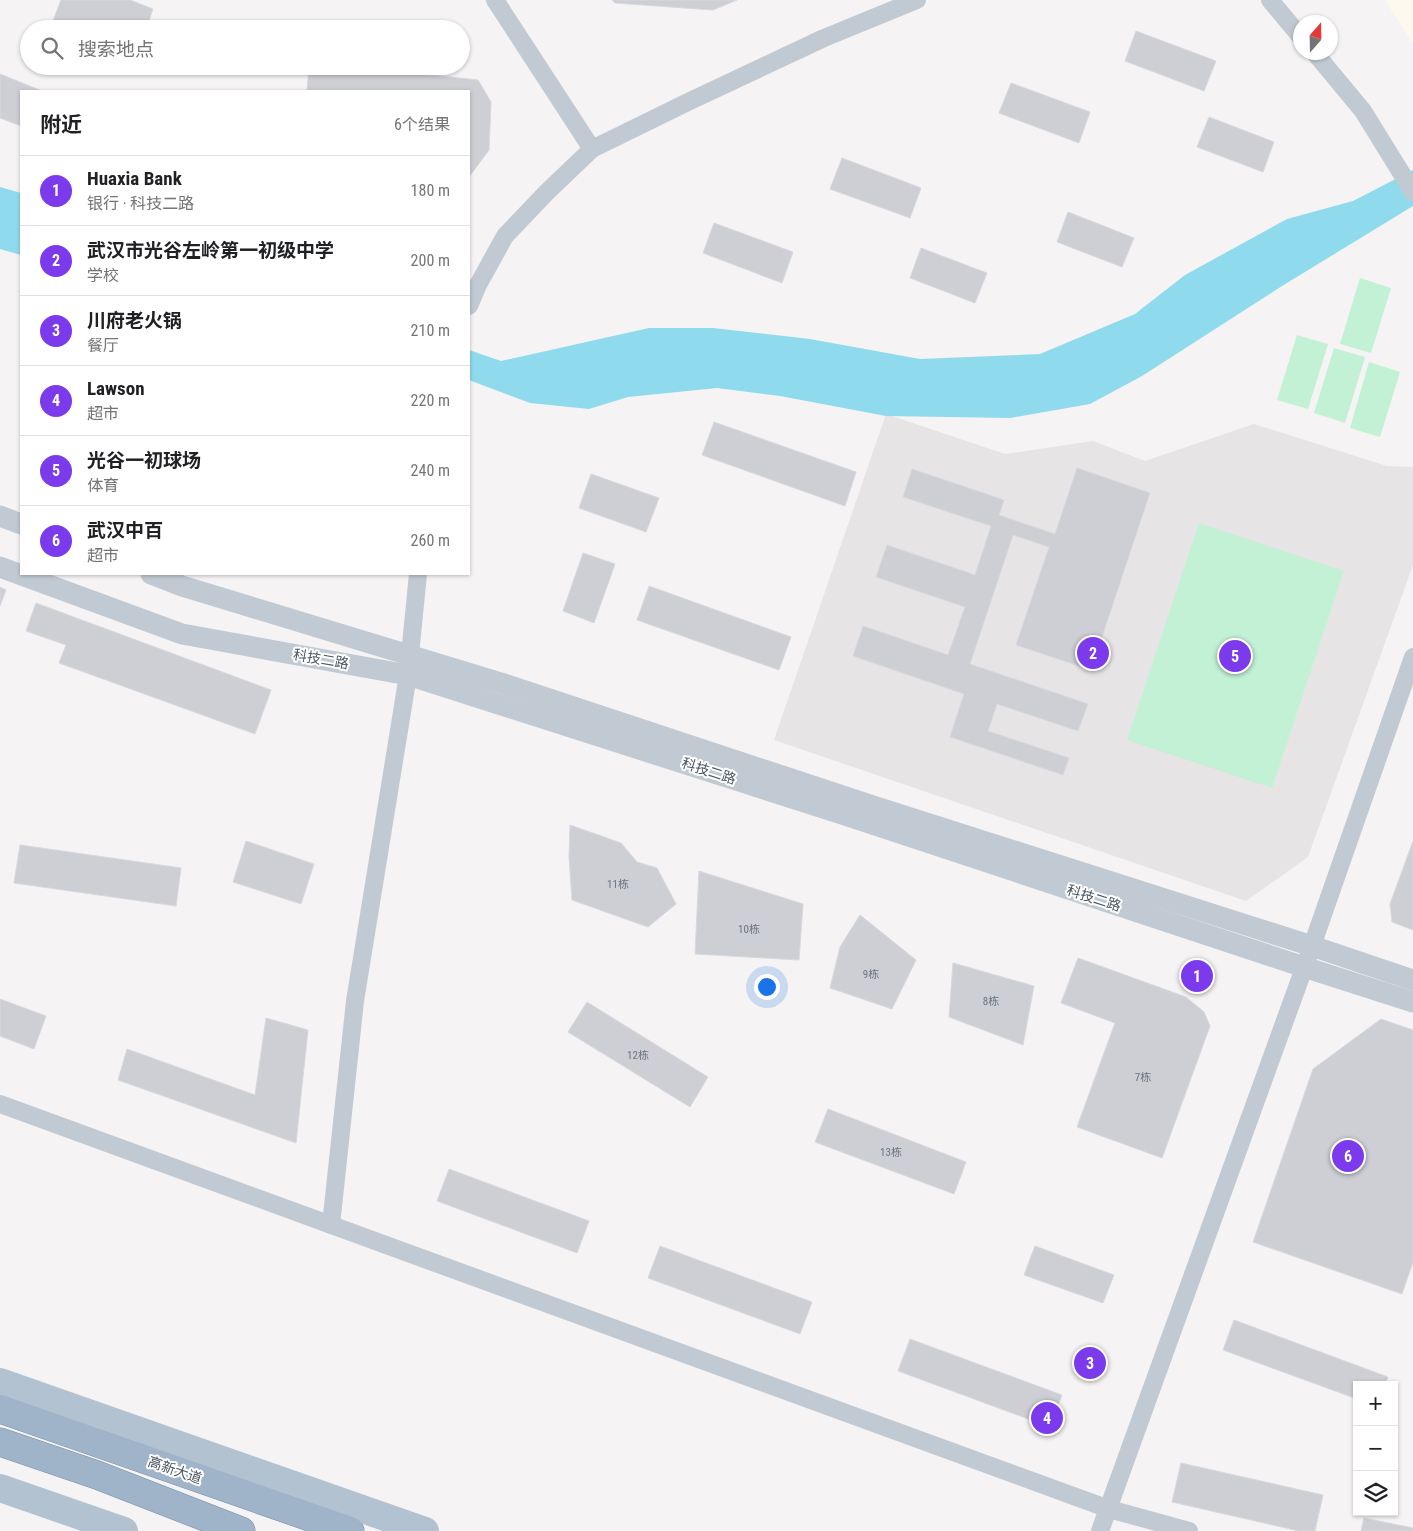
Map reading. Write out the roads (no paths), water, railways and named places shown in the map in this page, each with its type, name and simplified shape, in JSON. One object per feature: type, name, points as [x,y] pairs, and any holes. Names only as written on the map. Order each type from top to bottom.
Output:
[{"type":"highway","name":"高新大道","points":[[0,1409],[350,1531]]},
{"type":"highway","points":[[0,1442],[97,1475],[241,1531]]},
{"type":"main road","points":[[0,1382],[426,1531]]},
{"type":"main road","points":[[0,1488],[124,1531]]},
{"type":"street","points":[[495,0],[592,149]]},
{"type":"street","points":[[470,304],[505,236],[592,149],[815,42],[917,0]]},
{"type":"street","points":[[1270,0],[1293,28]]},
{"type":"street","points":[[1321,60],[1363,111],[1413,192]]},
{"type":"street","points":[[0,516],[20,524]]},
{"type":"street","name":"科技二路","points":[[0,567],[20,574]]},
{"type":"street","name":"科技二路","points":[[22,575],[182,634],[409,665],[510,686],[1413,980]]},
{"type":"street","name":"科技二路","points":[[154,575],[842,814],[1413,1002]]},
{"type":"street","points":[[331,1225],[355,1001],[409,665],[418,575]]},
{"type":"street","points":[[1100,1531],[1312,946],[1413,657]]},
{"type":"street","points":[[0,1104],[1108,1509],[1189,1531]]},
{"type":"water","points":[[1413,170],[1413,206],[1282,286],[1142,376],[1090,404],[1010,418],[886,416],[780,396],[717,388],[628,397],[589,409],[530,403],[470,380],[470,350],[501,361],[649,328],[713,328],[810,339],[920,359],[1040,354],[1135,314],[1185,275],[1287,219],[1353,201]]},
{"type":"water","points":[[0,187],[20,193],[20,255],[0,249]]},
{"type":"place","name":"武汉市光谷左岭第一初级中学","points":[[1093,653]]},
{"type":"place","name":"光谷一初球场","points":[[1235,656]]},
{"type":"place","name":"Huaxia Bank","points":[[1197,976]]},
{"type":"place","name":"武汉中百","points":[[1348,1156]]},
{"type":"place","name":"川府老火锅","points":[[1090,1363]]},
{"type":"place","name":"Lawson","points":[[1047,1418]]}]
